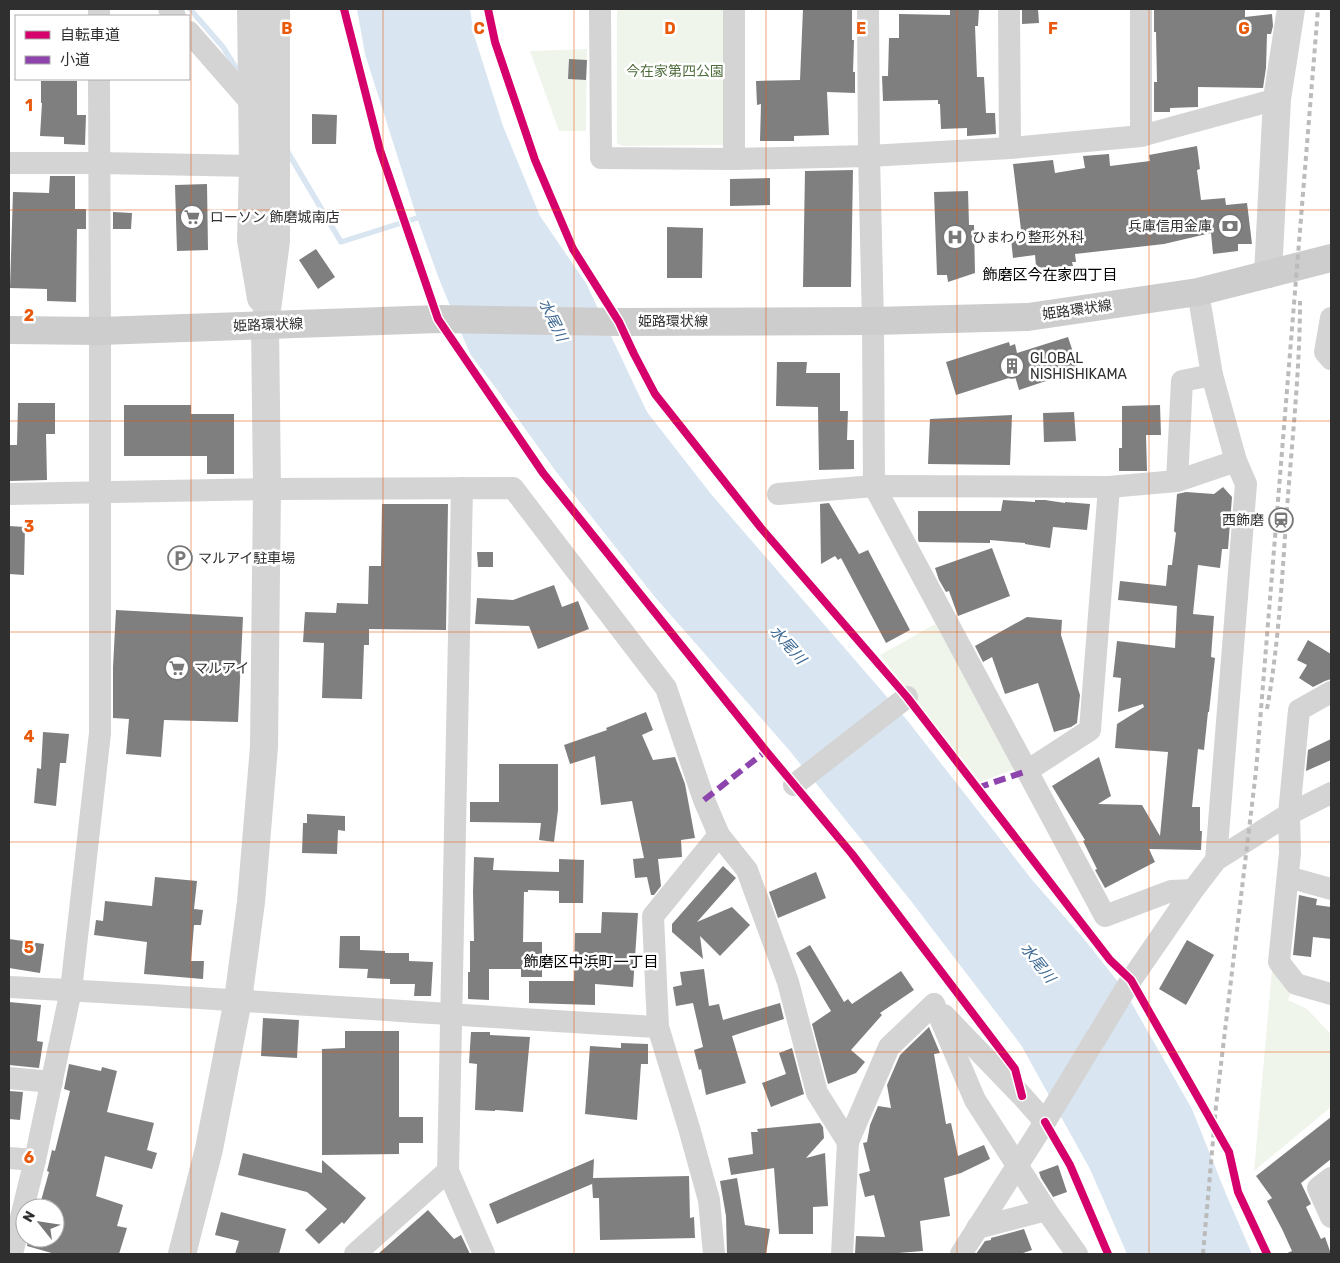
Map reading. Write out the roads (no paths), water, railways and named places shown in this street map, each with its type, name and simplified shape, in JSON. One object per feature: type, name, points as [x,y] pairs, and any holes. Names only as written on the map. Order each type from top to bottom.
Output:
[{"type":"main road","name":"姫路環状線","points":[[9,330],[100,331],[438,319],[620,322],[873,321],[1028,317],[1198,292],[1331,258]]},
{"type":"street","points":[[251,9],[253,166],[250,240],[265,325]]},
{"type":"street","points":[[182,1254],[209,1149],[238,1000],[251,902],[264,747],[267,489],[265,325],[276,241],[276,9]]},
{"type":"street","points":[[600,9],[601,158],[734,160],[869,156],[1010,148],[1141,136],[1277,99]]},
{"type":"street","points":[[734,9],[734,160]]},
{"type":"street","points":[[868,9],[874,486],[1105,916],[1171,891],[1193,890]]},
{"type":"street","points":[[1009,9],[1010,148]]},
{"type":"street","points":[[1141,9],[1141,136]]},
{"type":"street","points":[[1268,274],[1277,99],[1291,9]]},
{"type":"street","points":[[190,33],[252,104]]},
{"type":"street","points":[[12,1254],[35,1160],[71,990],[100,733],[99,80]]},
{"type":"street","points":[[9,163],[253,166]]},
{"type":"street","points":[[1198,292],[1212,375],[1236,460],[1246,484],[1216,860]]},
{"type":"street","points":[[1331,318],[1325,352],[1331,359]]},
{"type":"street","points":[[1177,481],[1182,381],[1212,375]]},
{"type":"street","points":[[778,494],[874,486],[1110,487],[1177,481],[1236,460]]},
{"type":"street","points":[[1027,772],[1090,730],[1110,487]]},
{"type":"street","points":[[462,488],[448,1171],[484,1254]]},
{"type":"street","points":[[9,494],[267,489],[512,488],[666,688],[704,800],[719,835],[747,870],[788,982],[817,1093],[848,1142]]},
{"type":"street","points":[[1331,692],[1300,710],[1289,814],[1290,853],[1279,962],[1296,984],[1331,994]]},
{"type":"street","points":[[794,785],[907,697]]},
{"type":"street","points":[[961,1254],[1045,1122],[1130,980],[1216,860],[1289,814],[1331,793]]},
{"type":"street","points":[[714,1254],[709,1200],[658,1028],[653,916],[719,835]]},
{"type":"street","points":[[1288,877],[1331,889]]},
{"type":"street","points":[[9,986],[658,1028]]},
{"type":"street","points":[[934,1004],[1045,1122]]},
{"type":"street","points":[[842,1254],[848,1142],[889,1047],[934,1004]]},
{"type":"street","points":[[934,1004],[975,1100],[1046,1210],[1068,1252]]},
{"type":"street","points":[[9,1078],[52,1082]]},
{"type":"street","points":[[9,1158],[35,1160]]},
{"type":"street","points":[[355,1254],[448,1171]]},
{"type":"street","points":[[1331,1178],[1318,1188],[1331,1217]]},
{"type":"street","points":[[977,1228],[1046,1210]]},
{"type":"water","name":"水尾川","points":[[357,9],[470,9],[474,35],[503,126],[540,216],[586,283],[647,412],[711,494],[907,720],[1033,881],[1084,939],[1123,988],[1192,1109],[1252,1254],[1127,1254],[1090,1169],[1021,1045],[911,901],[789,750],[654,596],[557,473],[470,354],[439,279],[417,218],[365,54]]},
{"type":"waterway","points":[[190,9],[223,47],[241,76]]},
{"type":"waterway","points":[[286,149],[341,242],[423,215]]},
{"type":"railway","points":[[1203,1254],[1216,1106],[1256,771],[1318,9]]},
{"type":"railway","points":[[1267,709],[1280,609],[1297,379],[1300,301]]},
{"type":"place","name":"ローソン 飾磨城南店","points":[[192,217]]},
{"type":"place","name":"兵庫信用金庫","points":[[1230,226]]},
{"type":"place","name":"ひまわり整形外科","points":[[955,237]]},
{"type":"place","name":"GLOBAL NISHISHIKAMA","points":[[1012,366]]},
{"type":"place","name":"西飾磨","points":[[1281,520]]},
{"type":"place","name":"マルアイ駐車場","points":[[180,558]]},
{"type":"place","name":"マルアイ","points":[[177,668]]},
{"type":"district","name":"飾磨区今在家四丁目","points":[[1050,275]]},
{"type":"district","name":"飾磨区中浜町一丁目","points":[[591,962]]},
{"type":"park label","name":"今在家第四公園","points":[[675,71]]}]
